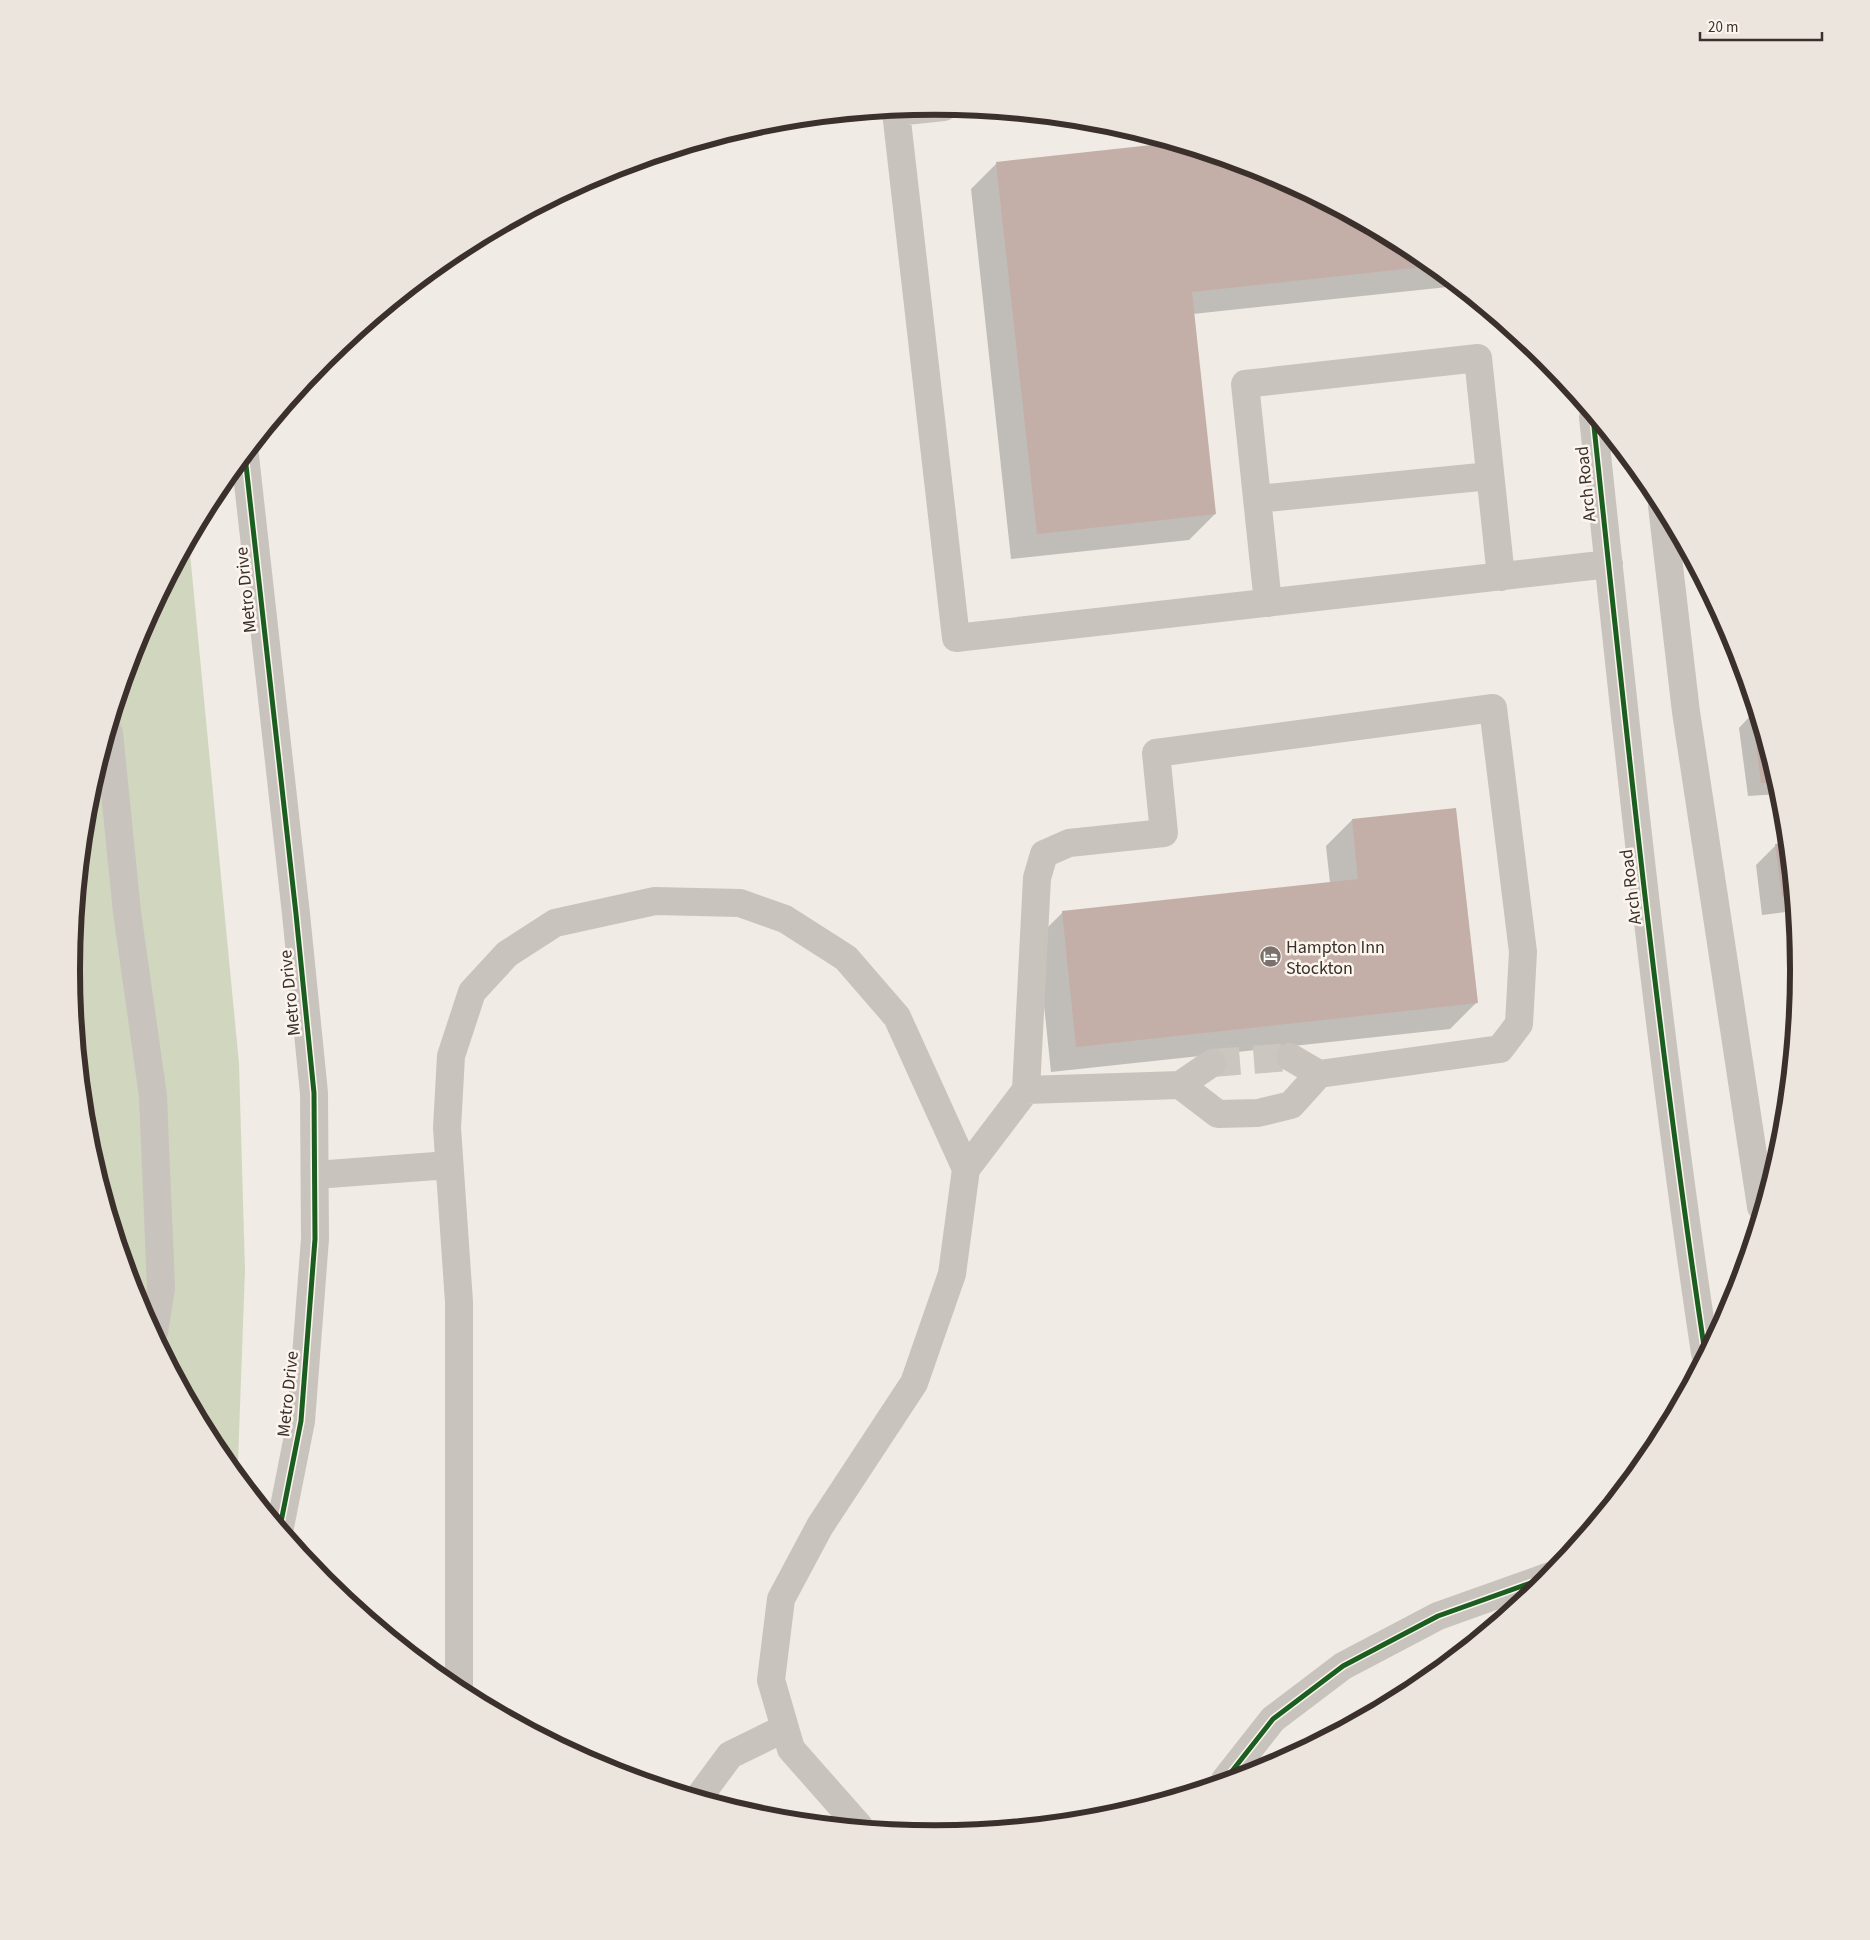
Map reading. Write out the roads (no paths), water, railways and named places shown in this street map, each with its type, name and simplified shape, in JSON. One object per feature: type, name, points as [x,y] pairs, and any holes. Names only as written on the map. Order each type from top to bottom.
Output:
[{"type":"street","points":[[896,116],[956,638],[1609,564]]},
{"type":"street","points":[[1268,603],[1245,384],[1478,358],[1501,577]]},
{"type":"street","name":"Arch Road","points":[[1594,426],[1681,1197],[1704,1344]]},
{"type":"street","name":"Metro Drive","points":[[246,465],[313,1084],[315,1239],[301,1421],[281,1521]]},
{"type":"street","points":[[1257,499],[1490,476]]},
{"type":"street","points":[[1664,525],[1686,712],[1759,1196]]},
{"type":"street","points":[[855,1821],[791,1749],[771,1680],[781,1599],[820,1526],[914,1383],[952,1274],[966,1169],[1026,1090],[1037,878],[1044,854],[1069,843],[1164,833],[1156,753],[1493,708],[1523,952],[1519,1024],[1500,1049],[1319,1074],[1290,1057]]},
{"type":"street","points":[[110,745],[127,912],[153,1096],[162,1288],[156,1321]]},
{"type":"street","points":[[459,1680],[459,1302],[447,1128],[451,1056],[472,992],[507,954],[555,923],[655,901],[740,903],[785,919],[846,958],[897,1018],[966,1169]]},
{"type":"street","points":[[1026,1090],[1180,1086],[1212,1063]]},
{"type":"street","points":[[1180,1086],[1218,1114],[1258,1113],[1291,1105],[1319,1074]]},
{"type":"street","points":[[315,1175],[449,1165]]},
{"type":"street","points":[[1233,1771],[1273,1719],[1343,1666],[1438,1616],[1532,1582]]},
{"type":"street","points":[[702,1793],[730,1755],[785,1728]]},
{"type":"tunnel","points":[[1212,1063],[1290,1057]]},
{"type":"place","name":"Hampton Inn Stockton","points":[[1270,957]]}]
